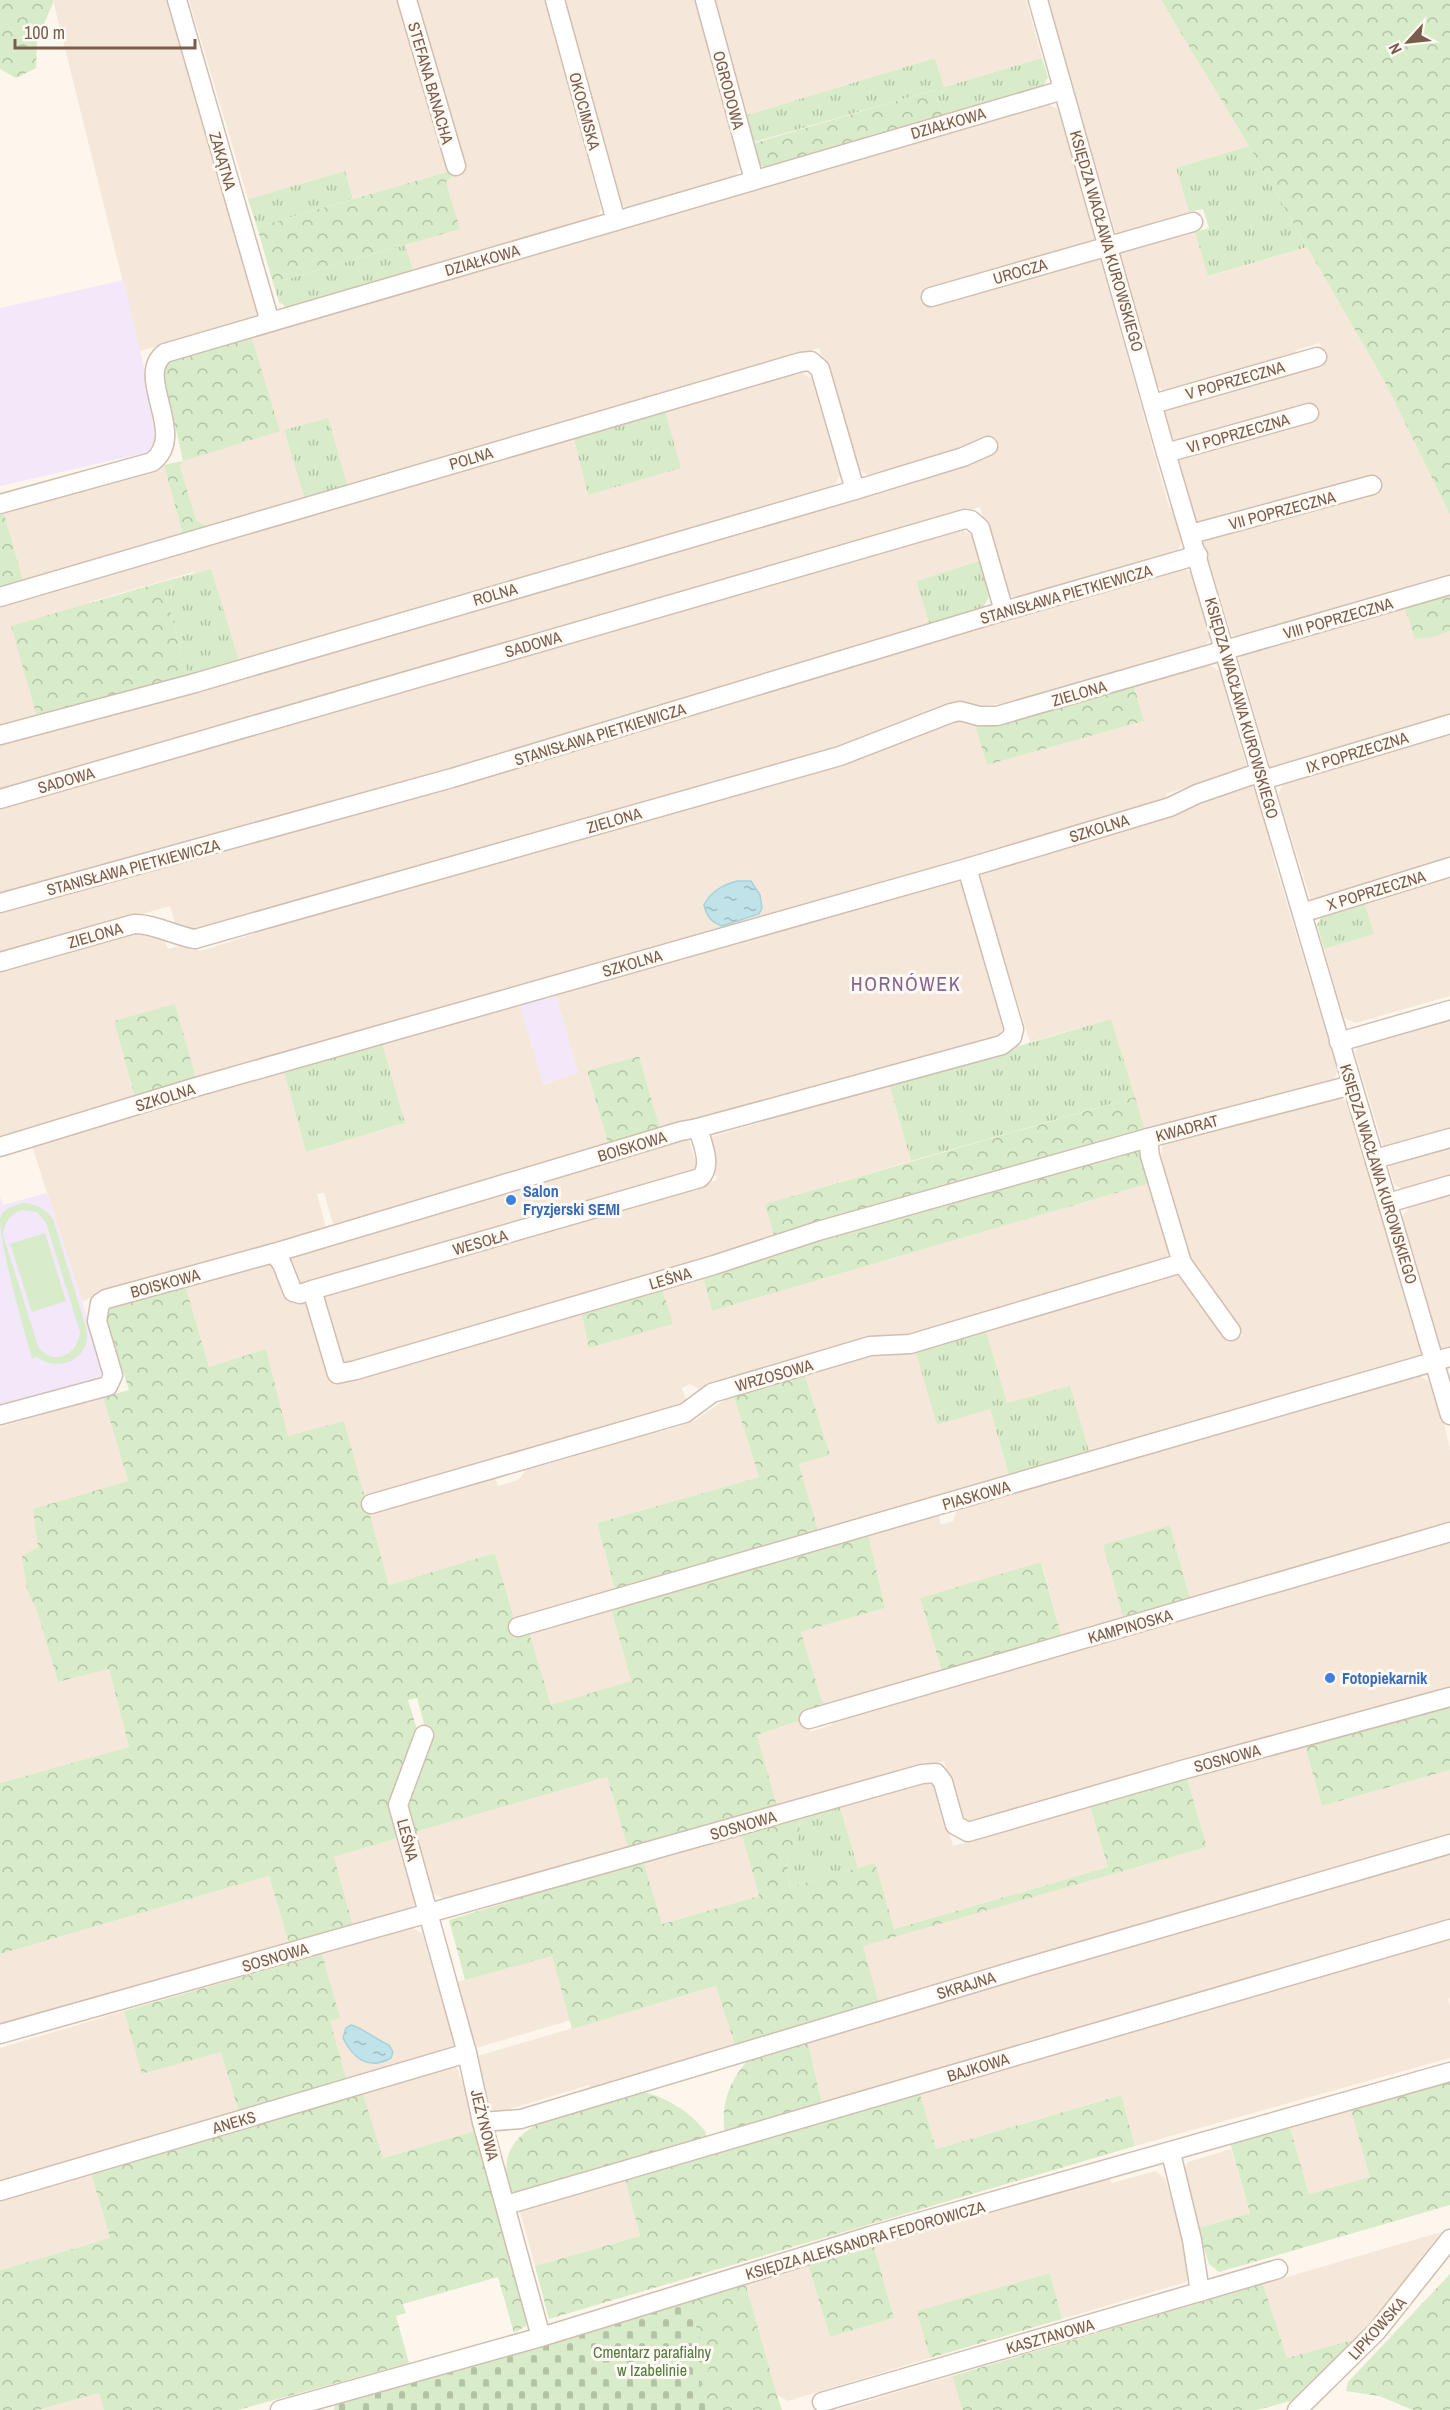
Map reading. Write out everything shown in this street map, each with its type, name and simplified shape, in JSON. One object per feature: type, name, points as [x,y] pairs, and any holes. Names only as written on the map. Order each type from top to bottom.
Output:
[{"type":"street","name":"ZAKĄTNA","points":[[177,0],[270,322]]},
{"type":"street","name":"STEFANA BANACHA","points":[[407,0],[456,166]]},
{"type":"street","name":"OKOCIMSKA","points":[[555,0],[616,221]]},
{"type":"street","name":"OGRODOWA","points":[[705,0],[754,180]]},
{"type":"street","name":"KSIĘDZA WACŁAWA KUROWSKIEGO","points":[[1038,0],[1166,453],[1198,555],[1339,1042],[1388,1203],[1442,1359],[1450,1415]]},
{"type":"street","name":"DZIAŁKOWA","points":[[0,504],[152,462],[161,455],[166,440],[155,372],[159,358],[165,353],[1064,90]]},
{"type":"street","name":"UROCZA","points":[[932,297],[1193,222]]},
{"type":"street","name":"V POPRZECZNA","points":[[1153,404],[1317,357]]},
{"type":"street","name":"POLNA","points":[[0,597],[220,530],[801,362],[811,361],[820,369],[855,490]]},
{"type":"street","name":"VI POPRZECZNA","points":[[1166,453],[1309,414]]},
{"type":"street","name":"ROLNA","points":[[0,735],[195,683],[855,490],[963,457],[988,446]]},
{"type":"street","name":"VII POPRZECZNA","points":[[1191,534],[1372,485]]},
{"type":"street","name":"SADOWA","points":[[0,798],[964,519],[971,520],[980,528],[1004,611]]},
{"type":"street","name":"STANISŁAWA PIETKIEWICZA","points":[[0,903],[452,778],[1004,611],[1198,555]]},
{"type":"street","name":"VIII POPRZECZNA","points":[[1226,651],[1450,585]]},
{"type":"street","name":"ZIELONA","points":[[0,962],[141,923],[177,936],[195,939],[840,756],[951,713],[960,711],[979,716],[997,716],[1226,651]]},
{"type":"street","name":"IX POPRZECZNA","points":[[1262,776],[1450,724]]},
{"type":"street","name":"SZKOLNA","points":[[0,1147],[196,1087],[967,868],[1170,807],[1197,794],[1262,776]]},
{"type":"street","name":"X POPRZECZNA","points":[[1302,913],[1450,867]]},
{"type":"street","name":"BOISKOWA","points":[[0,1415],[108,1386],[113,1375],[97,1321],[100,1303],[106,1299],[274,1253],[681,1131],[1002,1045],[1012,1037],[1014,1029],[967,868]]},
{"type":"street","points":[[1339,1042],[1450,1010]]},
{"type":"street","name":"KWADRAT","points":[[1231,1331],[1182,1263],[1150,1156],[1148,1138],[1352,1085]]},
{"type":"street","name":"WESOŁA","points":[[312,1290],[700,1178],[707,1165],[698,1128]]},
{"type":"street","name":"LEŚNA","points":[[312,1290],[337,1374],[714,1265],[818,1231],[1148,1138]]},
{"type":"street","points":[[1374,1159],[1450,1138]]},
{"type":"street","points":[[1388,1203],[1450,1185]]},
{"type":"street","points":[[274,1253],[282,1264],[293,1292],[300,1294],[312,1290]]},
{"type":"street","name":"WRZOSOWA","points":[[371,1504],[685,1413],[712,1393],[870,1346],[910,1344],[1182,1263]]},
{"type":"street","name":"PIASKOWA","points":[[518,1627],[1442,1359]]},
{"type":"street","name":"KAMPINOSKA","points":[[809,1719],[1450,1532]]},
{"type":"street","name":"SOSNOWA","points":[[0,2034],[922,1774],[936,1773],[943,1782],[955,1825],[968,1832],[1182,1770],[1450,1697]]},
{"type":"street","name":"LEŚNA","points":[[424,1736],[398,1805],[427,1912]]},
{"type":"street","name":"SKRAJNA","points":[[482,2122],[521,2119],[1004,1974],[1450,1844]]},
{"type":"street","name":"JEŻYNOWA","points":[[427,1912],[467,2053],[482,2122],[541,2337]]},
{"type":"street","name":"BAJKOWA","points":[[506,2205],[1450,1929]]},
{"type":"street","name":"ANEKS","points":[[0,2191],[467,2053]]},
{"type":"street","name":"KSIĘDZA ALEKSANDRA FEDOROWICZA","points":[[280,2410],[321,2404],[870,2236],[1171,2153],[1450,2072]]},
{"type":"street","points":[[1171,2153],[1192,2240],[1200,2292]]},
{"type":"street","name":"LIPKOWSKA","points":[[1300,2409],[1377,2331],[1450,2239]]},
{"type":"street","name":"KASZTANOWA","points":[[822,2402],[1278,2269]]},
{"type":"shaded area","points":[[53,0],[170,0],[260,307],[254,318],[140,351]]},
{"type":"shaded area","points":[[189,0],[546,0],[601,209],[595,220],[414,273],[405,245],[459,228],[446,182],[450,171],[353,199],[345,171],[248,199]]},
{"type":"shaded area","points":[[564,0],[695,0],[740,169],[733,179],[629,209],[618,202]]},
{"type":"shaded area","points":[[713,0],[1026,0],[1042,58],[943,87],[935,58],[744,116]]},
{"type":"shaded area","points":[[1047,0],[1161,0],[1249,146],[1176,168],[1189,212],[1183,218],[1117,238]]},
{"type":"shaded area","points":[[1047,103],[1059,110],[1169,507],[1174,507],[1183,540],[1177,551],[1016,598],[1005,592],[980,507],[0,791],[0,744],[194,691],[971,462],[991,438],[868,475],[857,469],[819,348],[348,487],[284,430],[305,500],[215,527],[214,524],[207,526],[196,520],[180,466],[251,336]]},
{"type":"shaded area","points":[[1184,230],[1195,232],[1209,276],[1307,247],[1387,386],[1450,515],[1450,580],[1242,640],[1231,634],[1162,407],[1325,359],[1325,352],[1320,343],[1296,350],[1293,356],[1169,394],[1157,387],[1117,249]]},
{"type":"shaded area","points":[[124,280],[160,438],[149,452],[0,486],[0,308]]},
{"type":"shaded area","points":[[797,370],[812,379],[840,476],[833,488],[239,661],[194,572],[90,602],[37,717],[0,727],[0,601],[573,435],[588,494],[664,408]]},
{"type":"shaded area","points":[[164,465],[183,535],[24,583],[4,514]]},
{"type":"shaded area","points":[[961,528],[972,536],[979,561],[916,581],[929,623],[353,799],[0,897],[0,805]]},
{"type":"shaded area","points":[[1182,567],[1191,572],[1211,636],[1204,648],[1012,703],[975,706],[960,701],[893,725],[837,750],[195,932],[176,927],[170,906],[0,955],[0,909]]},
{"type":"shaded area","points":[[1404,605],[1433,637],[1450,631],[1450,720],[1272,774],[1239,660],[1245,650]]},
{"type":"shaded area","points":[[1208,664],[1220,671],[1247,768],[1166,794],[1168,804],[196,1079],[114,1021],[135,1100],[0,1140],[0,971],[136,932],[164,940],[168,949],[185,945],[201,951],[287,923],[837,766],[960,717],[974,723],[987,765],[1144,721],[1134,686]]},
{"type":"shaded area","points":[[1450,733],[1450,859],[1312,904],[1278,795],[1282,785]]},
{"type":"shaded area","points":[[1246,781],[1256,787],[1276,868],[1338,1072],[1332,1082],[1145,1130],[1111,1019],[1030,1042],[979,878],[985,866]]},
{"type":"shaded area","points":[[1450,872],[1450,996],[1356,1023],[1344,1018],[1324,949],[1373,934],[1364,902]]},
{"type":"shaded area","points":[[959,873],[1005,1025],[998,1036],[707,1121],[661,1132],[639,1056],[587,1072],[609,1147],[334,1228],[324,1193],[317,1194],[326,1228],[82,1301],[32,1146],[284,1072],[306,1152],[405,1123],[382,1043],[519,1002],[544,1084],[578,1073],[554,990]]},
{"type":"shaded area","points":[[554,990],[578,1073],[543,1084],[519,1002]]},
{"type":"shaded area","points":[[1450,1014],[1450,1133],[1385,1152],[1355,1053],[1360,1041]]},
{"type":"shaded area","points":[[889,1084],[911,1161],[766,1204],[775,1239],[348,1366],[339,1362],[319,1294],[717,1180],[707,1143],[711,1137]]},
{"type":"shaded area","points":[[1336,1095],[1347,1102],[1422,1353],[1418,1360],[1090,1455],[1007,1404],[985,1328],[1180,1272],[1229,1340],[1243,1336],[1188,1261],[1161,1163],[1162,1142]]},
{"type":"shaded area","points":[[682,1136],[689,1140],[697,1166],[693,1172],[297,1286],[288,1254]]},
{"type":"shaded area","points":[[1450,1142],[1450,1178],[1405,1191],[1394,1184],[1387,1160]]},
{"type":"shaded area","points":[[1150,1183],[1171,1249],[1165,1259],[908,1336],[871,1339],[700,1390],[690,1384],[682,1388],[688,1407],[365,1500],[288,1437],[266,1349],[209,1368],[185,1284],[265,1260],[276,1267],[287,1302],[307,1297],[333,1381],[581,1311],[589,1348],[672,1324],[662,1288],[702,1274],[712,1311]]},
{"type":"shaded area","points":[[47,1193],[104,1369],[98,1380],[0,1408],[0,1197],[3,1205]]},
{"type":"shaded area","points":[[1450,1196],[1450,1351],[1448,1351],[1440,1347],[1402,1217],[1409,1208]]},
{"type":"shaded area","points":[[915,1349],[990,1409],[1010,1479],[819,1533],[799,1464],[830,1455],[804,1372],[878,1353]]},
{"type":"shaded area","points":[[1418,1375],[1429,1381],[1442,1414],[1450,1450],[1450,1526],[1190,1599],[1170,1525],[1124,1620],[1062,1638],[1042,1563],[920,1598],[942,1672],[827,1706],[822,1701],[801,1632],[885,1608],[867,1529],[937,1510],[941,1525],[953,1521],[957,1510]]},
{"type":"shaded area","points":[[733,1394],[759,1477],[597,1523],[616,1593],[515,1622],[495,1553],[389,1585],[368,1510],[494,1474],[498,1486],[518,1480],[526,1470],[573,1457],[572,1451],[657,1426],[660,1432],[694,1421]]},
{"type":"shaded area","points":[[103,1397],[128,1481],[34,1509],[38,1547],[27,1589],[37,1611],[58,1682],[109,1669],[129,1747],[0,1783],[0,1427]]},
{"type":"shaded area","points":[[1450,1539],[1450,1688],[972,1826],[961,1819],[944,1761],[928,1766],[926,1762],[777,1806],[757,1735],[806,1718],[810,1732],[831,1725],[834,1720]]},
{"type":"shaded area","points":[[610,1605],[631,1681],[551,1706],[528,1629]]},
{"type":"shaded area","points":[[1304,1743],[1322,1806],[1450,1770],[1450,1835],[879,2003],[862,1946],[1207,1847],[1187,1778]]},
{"type":"shaded area","points":[[607,1777],[628,1848],[446,1900],[433,1893],[415,1832]]},
{"type":"shaded area","points":[[922,1780],[936,1787],[953,1846],[1090,1807],[1108,1867],[893,1929],[875,1863],[858,1868],[839,1804]]},
{"type":"shaded area","points":[[741,1832],[759,1896],[662,1924],[643,1860]]},
{"type":"shaded area","points":[[398,1838],[417,1899],[410,1910],[353,1926],[334,1857]]},
{"type":"shaded area","points":[[1450,1851],[1450,1923],[823,2108],[808,2041]]},
{"type":"shaded area","points":[[269,1876],[289,1944],[0,2026],[0,1954]]},
{"type":"shaded area","points":[[413,1928],[422,1933],[457,2052],[348,2084],[330,2021],[339,2018],[322,1954]]},
{"type":"shaded area","points":[[1450,1936],[1450,1998],[1448,1999],[1450,2058],[1135,2146],[1120,2095],[936,2149],[919,2091]]},
{"type":"shaded area","points":[[552,1955],[571,2020],[476,2048],[457,1982]]},
{"type":"shaded area","points":[[717,1986],[736,2048],[591,2091],[589,2085],[496,2113],[490,2108],[474,2057]]},
{"type":"shaded area","points":[[124,2011],[143,2074],[221,2051],[240,2116],[0,2186],[0,2048]]},
{"type":"shaded area","points":[[454,2066],[458,2070],[478,2130],[382,2158],[362,2091]]},
{"type":"shaded area","points":[[1350,2107],[1371,2177],[1309,2194],[1289,2124]]},
{"type":"shaded area","points":[[1231,2149],[1250,2213],[1198,2228],[1183,2173],[1188,2162]]},
{"type":"shaded area","points":[[90,2170],[110,2238],[0,2270],[0,2196]]},
{"type":"shaded area","points":[[1155,2171],[1165,2178],[1193,2272],[1186,2282],[1062,2319],[1050,2273],[918,2311],[930,2358],[788,2401],[777,2395],[745,2282],[808,2265],[830,2337],[894,2318],[874,2246],[1109,2177],[1112,2183]]},
{"type":"shaded area","points":[[624,2176],[640,2236],[535,2266],[520,2212],[523,2207]]},
{"type":"shaded area","points":[[1441,2232],[1399,2289],[1356,2339],[1287,2358],[1263,2284]]},
{"type":"shaded area","points":[[952,2376],[962,2410],[836,2410]]},
{"type":"shaded area","points":[[99,2393],[104,2410],[39,2410]]},
{"type":"green space","points":[[0,0],[53,0],[37,40],[36,68],[16,78],[0,69]]},
{"type":"green space","points":[[1161,0],[1450,0],[1450,515],[1387,386],[1249,146]]},
{"type":"green space","points":[[935,58],[944,87],[1042,58],[1048,77],[1042,89],[943,118],[934,90],[751,143],[744,116]]},
{"type":"green space","points":[[934,90],[943,118],[766,168],[756,163],[751,144]]},
{"type":"green space","points":[[1249,146],[1307,247],[1208,276],[1195,232],[1209,228],[1203,209],[1189,212],[1176,168]]},
{"type":"green space","points":[[345,171],[353,199],[257,227],[248,199]]},
{"type":"green space","points":[[450,171],[452,176],[446,182],[460,229],[273,283],[257,227]]},
{"type":"green space","points":[[405,245],[414,273],[290,310],[279,302],[273,283]]},
{"type":"green space","points":[[251,336],[280,431],[183,461],[163,371],[169,361]]},
{"type":"green space","points":[[664,408],[681,468],[588,495],[573,435]]},
{"type":"green space","points":[[328,418],[348,487],[305,500],[284,430]]},
{"type":"green space","points":[[183,461],[180,466],[196,520],[207,526],[204,530],[183,535],[164,465]]},
{"type":"green space","points":[[4,514],[24,583],[0,591],[0,515]]},
{"type":"green space","points":[[979,561],[989,596],[983,608],[929,623],[916,581]]},
{"type":"green space","points":[[211,569],[239,661],[188,676],[162,582]]},
{"type":"green space","points":[[162,582],[188,676],[37,717],[11,626]]},
{"type":"green space","points":[[1450,589],[1450,631],[1433,637],[1415,639],[1403,602]]},
{"type":"green space","points":[[1134,686],[1144,721],[987,765],[974,723]]},
{"type":"green space","points":[[1364,902],[1374,934],[1324,949],[1317,925],[1323,914]]},
{"type":"green space","points":[[175,1004],[196,1079],[134,1095],[114,1021]]},
{"type":"green space","points":[[1111,1019],[1135,1097],[911,1161],[889,1084]]},
{"type":"green space","points":[[382,1043],[405,1123],[306,1152],[284,1072]]},
{"type":"green space","points":[[639,1056],[661,1132],[609,1147],[587,1071]]},
{"type":"green space","points":[[1135,1097],[1145,1130],[775,1239],[765,1204]]},
{"type":"green space","points":[[1132,1149],[1143,1152],[1150,1183],[712,1311],[702,1274]]},
{"type":"green space","points":[[22,1203],[36,1205],[53,1219],[87,1331],[84,1350],[71,1361],[55,1364],[37,1357],[32,1358],[8,1267],[0,1218],[6,1210]],"holes":[[[22,1210],[37,1212],[46,1223],[80,1332],[75,1347],[64,1356],[50,1356],[38,1346],[3,1235],[6,1223],[14,1214]]]},
{"type":"green space","points":[[45,1233],[66,1301],[32,1312],[10,1244]]},
{"type":"green space","points":[[185,1284],[209,1367],[266,1349],[288,1436],[344,1421],[389,1585],[495,1553],[515,1622],[528,1629],[551,1705],[631,1681],[610,1605],[616,1593],[597,1523],[759,1477],[733,1394],[804,1372],[830,1455],[799,1464],[822,1543],[867,1529],[885,1608],[801,1632],[822,1701],[827,1706],[806,1718],[757,1735],[777,1806],[628,1848],[607,1777],[415,1832],[407,1801],[429,1742],[417,1698],[408,1700],[417,1729],[391,1801],[398,1838],[334,1857],[353,1926],[289,1944],[269,1876],[0,1954],[0,1783],[129,1747],[109,1669],[58,1682],[37,1611],[27,1589],[22,1556],[38,1547],[33,1509],[128,1481],[103,1397],[129,1390],[105,1316],[111,1305]]},
{"type":"green space","points":[[662,1288],[673,1324],[589,1348],[581,1311]]},
{"type":"green space","points":[[985,1328],[1007,1403],[1070,1386],[1090,1455],[1010,1479],[990,1409],[937,1425],[915,1349]]},
{"type":"green space","points":[[1170,1525],[1190,1599],[1124,1620],[1103,1545]]},
{"type":"green space","points":[[1041,1562],[1062,1638],[942,1672],[920,1598]]},
{"type":"green space","points":[[1450,1703],[1450,1770],[1322,1806],[1304,1743]]},
{"type":"green space","points":[[1187,1778],[1207,1847],[863,1946],[880,2007],[736,2048],[716,1986],[572,2029],[552,1956],[465,1980],[449,1920],[643,1860],[662,1924],[759,1896],[741,1832],[799,1817],[800,1832],[787,1863],[790,1887],[875,1863],[894,1929],[1108,1867],[1090,1807]]},
{"type":"green space","points":[[839,1804],[858,1868],[790,1887],[787,1863],[800,1832],[799,1817]]},
{"type":"green space","points":[[322,1954],[340,2018],[330,2021],[348,2084],[240,2116],[221,2052],[142,2074],[124,2011]]},
{"type":"green space","points":[[807,2038],[823,2108],[725,2135],[726,2098],[738,2073],[747,2061],[766,2050]]},
{"type":"green space","points":[[1450,2077],[1450,2205],[1219,2272],[1209,2264],[1198,2228],[1250,2213],[1230,2143],[1289,2124],[1309,2194],[1370,2177],[1350,2107]]},
{"type":"green space","points":[[362,2091],[383,2158],[478,2130],[531,2316],[526,2326],[514,2333],[498,2277],[403,2304],[406,2313],[396,2316],[409,2363],[238,2410],[104,2410],[99,2393],[38,2410],[0,2410],[0,2270],[110,2238],[90,2170]]},
{"type":"green space","points":[[919,2091],[936,2149],[1121,2095],[1135,2146],[549,2319],[535,2266],[640,2236],[624,2176]]},
{"type":"green space","points":[[642,2092],[669,2102],[693,2118],[706,2132],[705,2142],[511,2196],[507,2160],[514,2144],[527,2131],[544,2120],[564,2112]]},
{"type":"green space","points":[[874,2246],[894,2318],[830,2337],[808,2265]]},
{"type":"green space","points":[[1050,2273],[1062,2319],[930,2358],[917,2311]]},
{"type":"green space","points":[[1450,2274],[1450,2410],[1413,2410],[1379,2396],[1346,2391],[1348,2382]]},
{"type":"green space","points":[[745,2282],[782,2410],[708,2410],[699,2378],[688,2298]]},
{"type":"green space","points":[[1263,2284],[1287,2358],[1356,2339],[1294,2400],[1257,2410],[962,2410],[952,2376]]},
{"type":"green space","name":"Cmentarz parafialny w Izabelinie","points":[[688,2298],[709,2370],[699,2378],[708,2410],[334,2410],[335,2404],[585,2333]]},
{"type":"water","points":[[737,881],[751,881],[760,895],[762,908],[759,914],[722,926],[710,918],[704,905],[718,889]]},
{"type":"water","points":[[351,2025],[389,2045],[393,2052],[391,2058],[383,2062],[368,2063],[357,2057],[343,2038],[346,2028]]},
{"type":"place","name":"Salon Fryzjerski SEMI","points":[[511,1200]]},
{"type":"place","name":"Fotopiekarnik","points":[[1330,1678]]},
{"type":"district","name":"HORNÓWEK","points":[[906,983]]}]
